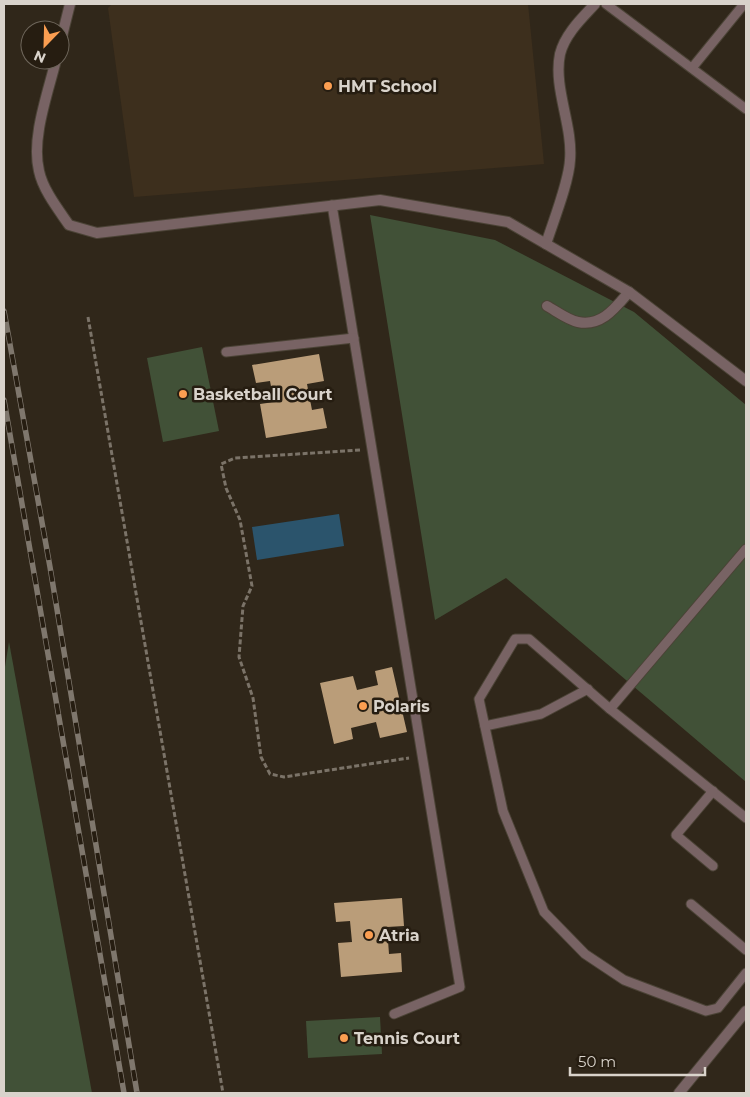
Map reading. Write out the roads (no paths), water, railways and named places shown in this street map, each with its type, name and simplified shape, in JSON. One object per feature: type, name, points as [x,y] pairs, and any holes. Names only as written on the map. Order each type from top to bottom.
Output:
[{"type":"street","points":[[66,20],[70,4]]},
{"type":"street","points":[[546,244],[570,163],[571,143],[560,79],[560,54],[569,34],[595,4]]},
{"type":"street","points":[[54,70],[36,144],[39,172],[51,197],[69,225],[97,232],[380,200],[508,222],[629,292],[746,381]]},
{"type":"street","points":[[547,306],[578,322],[598,320],[613,312],[629,292]]},
{"type":"street","points":[[679,1093],[746,1011]]},
{"type":"lane","points":[[606,4],[746,109]]},
{"type":"lane","points":[[692,68],[744,4]]},
{"type":"lane","points":[[332,205],[460,987],[394,1014]]},
{"type":"lane","points":[[226,352],[354,338]]},
{"type":"lane","points":[[610,709],[746,549]]},
{"type":"lane","points":[[746,818],[610,709],[529,639],[515,639],[479,699],[503,811],[544,912],[585,954],[624,980],[706,1010],[718,1008],[746,973]]},
{"type":"lane","points":[[485,726],[540,714],[588,689]]},
{"type":"lane","points":[[713,866],[676,835],[714,791]]},
{"type":"lane","points":[[691,904],[746,950]]},
{"type":"water","points":[[339,514],[344,546],[257,560],[252,527]]},
{"type":"railway","points":[[4,311],[50,567],[137,1093]]},
{"type":"railway","points":[[4,400],[124,1093]]},
{"type":"place","name":"HMT School","points":[[328,86]]},
{"type":"place","name":"Basketball Court","points":[[183,394]]},
{"type":"place","name":"Polaris","points":[[363,706]]},
{"type":"place","name":"Atria","points":[[369,935]]},
{"type":"place","name":"Tennis Court","points":[[344,1038]]}]
